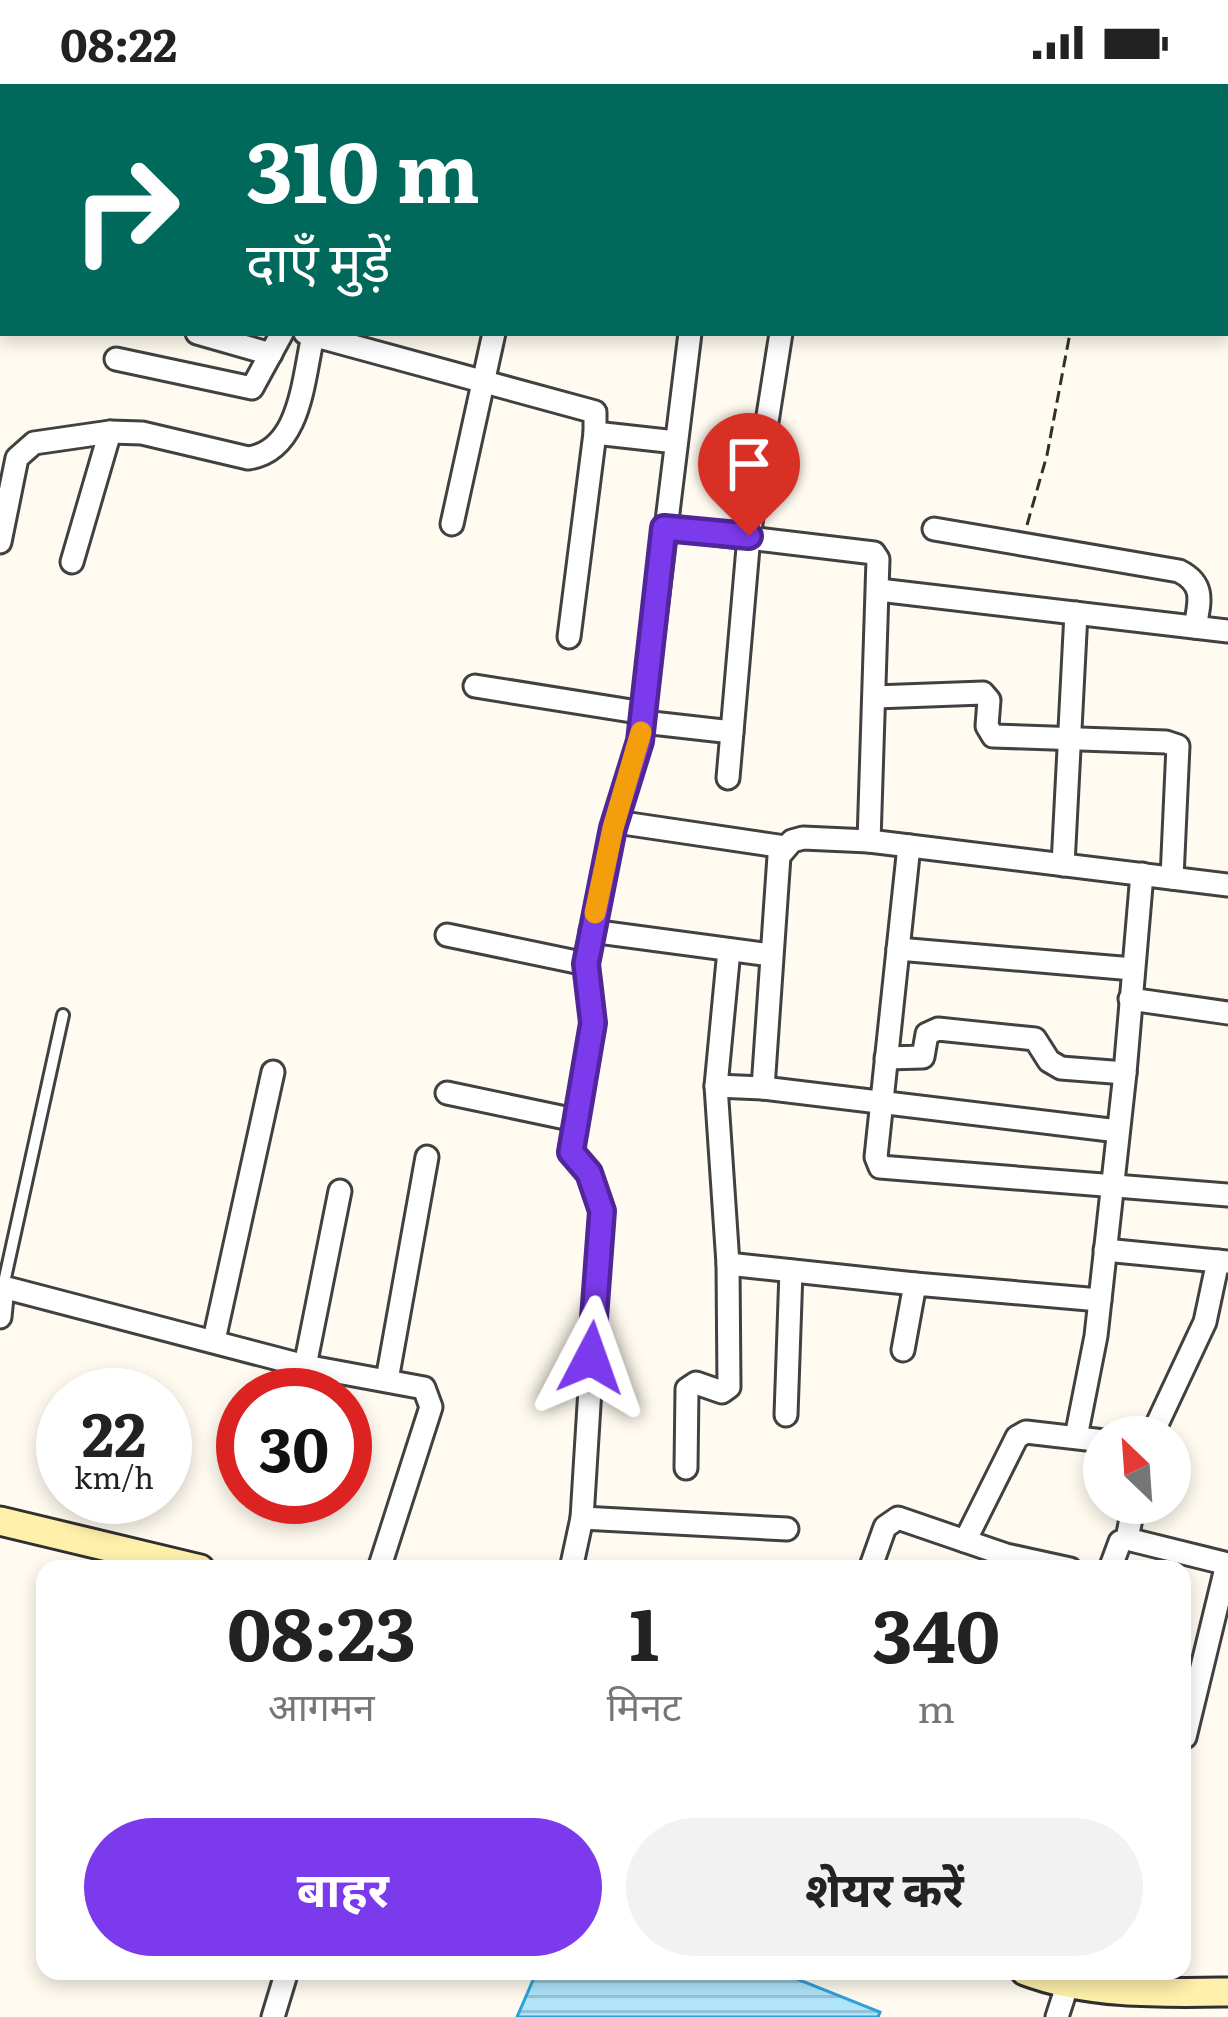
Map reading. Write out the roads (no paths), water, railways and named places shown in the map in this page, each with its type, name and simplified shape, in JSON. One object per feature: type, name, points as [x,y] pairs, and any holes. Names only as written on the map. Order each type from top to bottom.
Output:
[{"type":"main road","points":[[0,1521],[162,1560]]},
{"type":"main road","points":[[1071,1980],[1159,1993],[1227,1989]]},
{"type":"street","points":[[207,336],[271,354]]},
{"type":"street","points":[[116,359],[246,388],[257,385],[280,336]]},
{"type":"street","points":[[0,542],[17,458],[24,448],[110,432],[142,433],[248,458],[265,456],[289,431],[309,336]]},
{"type":"street","points":[[316,336],[595,412],[568,637]]},
{"type":"street","points":[[452,524],[492,336]]},
{"type":"street","points":[[573,1560],[582,1518],[602,1211],[589,1173],[571,1152],[593,1023],[586,964],[613,828],[643,717],[690,336]]},
{"type":"street","points":[[728,778],[749,536],[781,336]]},
{"type":"street","points":[[595,433],[604,430],[676,442]]},
{"type":"street","points":[[72,562],[110,432]]},
{"type":"street","points":[[664,528],[874,553],[880,567],[869,842]]},
{"type":"street","points":[[934,530],[1179,571],[1197,584],[1201,596],[1195,627]]},
{"type":"street","points":[[879,590],[1228,631]]},
{"type":"street","points":[[1063,865],[1076,613]]},
{"type":"street","points":[[476,686],[732,732]]},
{"type":"street","points":[[875,697],[983,693],[989,700],[987,726],[993,736],[1178,746],[1172,878]]},
{"type":"street","points":[[613,828],[623,823],[785,847]]},
{"type":"street","points":[[763,1088],[779,856],[803,838],[909,846],[1228,885]]},
{"type":"street","points":[[909,846],[876,1157],[880,1167],[1228,1195]]},
{"type":"street","points":[[1076,1438],[1100,1300],[1142,874]]},
{"type":"street","points":[[591,932],[771,955]]},
{"type":"street","points":[[447,935],[586,964]]},
{"type":"street","points":[[898,949],[1133,969]]},
{"type":"street","points":[[686,1468],[687,1389],[696,1383],[722,1392],[729,1387],[728,1264],[716,1086],[730,950]]},
{"type":"street","points":[[1130,999],[1228,1013]]},
{"type":"street","points":[[886,1058],[922,1057],[927,1034],[938,1029],[1035,1039],[1049,1061],[1061,1068],[1125,1072]]},
{"type":"street","points":[[214,1340],[273,1072]]},
{"type":"street","points":[[716,1086],[1118,1131]]},
{"type":"street","points":[[447,1093],[575,1120]]},
{"type":"street","points":[[387,1380],[427,1156]]},
{"type":"street","points":[[305,1366],[340,1191]]},
{"type":"street","points":[[1105,1250],[1223,1262],[1205,1322],[1161,1416]]},
{"type":"street","points":[[728,1264],[1100,1300]]},
{"type":"street","points":[[786,1415],[791,1271]]},
{"type":"street","points":[[903,1350],[915,1284]]},
{"type":"street","points":[[0,1317],[3,1287],[305,1366],[424,1388],[431,1407],[383,1560]]},
{"type":"street","points":[[965,1541],[1017,1437],[1026,1432],[1083,1439]]},
{"type":"street","points":[[872,1560],[885,1527],[898,1517],[1036,1560]]},
{"type":"street","points":[[582,1518],[787,1529]]},
{"type":"street","points":[[1127,1539],[1130,1524]]},
{"type":"street","points":[[1113,1560],[1120,1542],[1127,1539],[1227,1564],[1191,1712]]},
{"type":"street","points":[[274,2017],[284,1980]]},
{"type":"street","points":[[1057,1980],[1058,2017]]},
{"type":"lane","points":[[3,1287],[63,1015]]},
{"type":"water","points":[[533,1980],[800,1980],[880,2012],[878,2017],[517,2017]]}]
